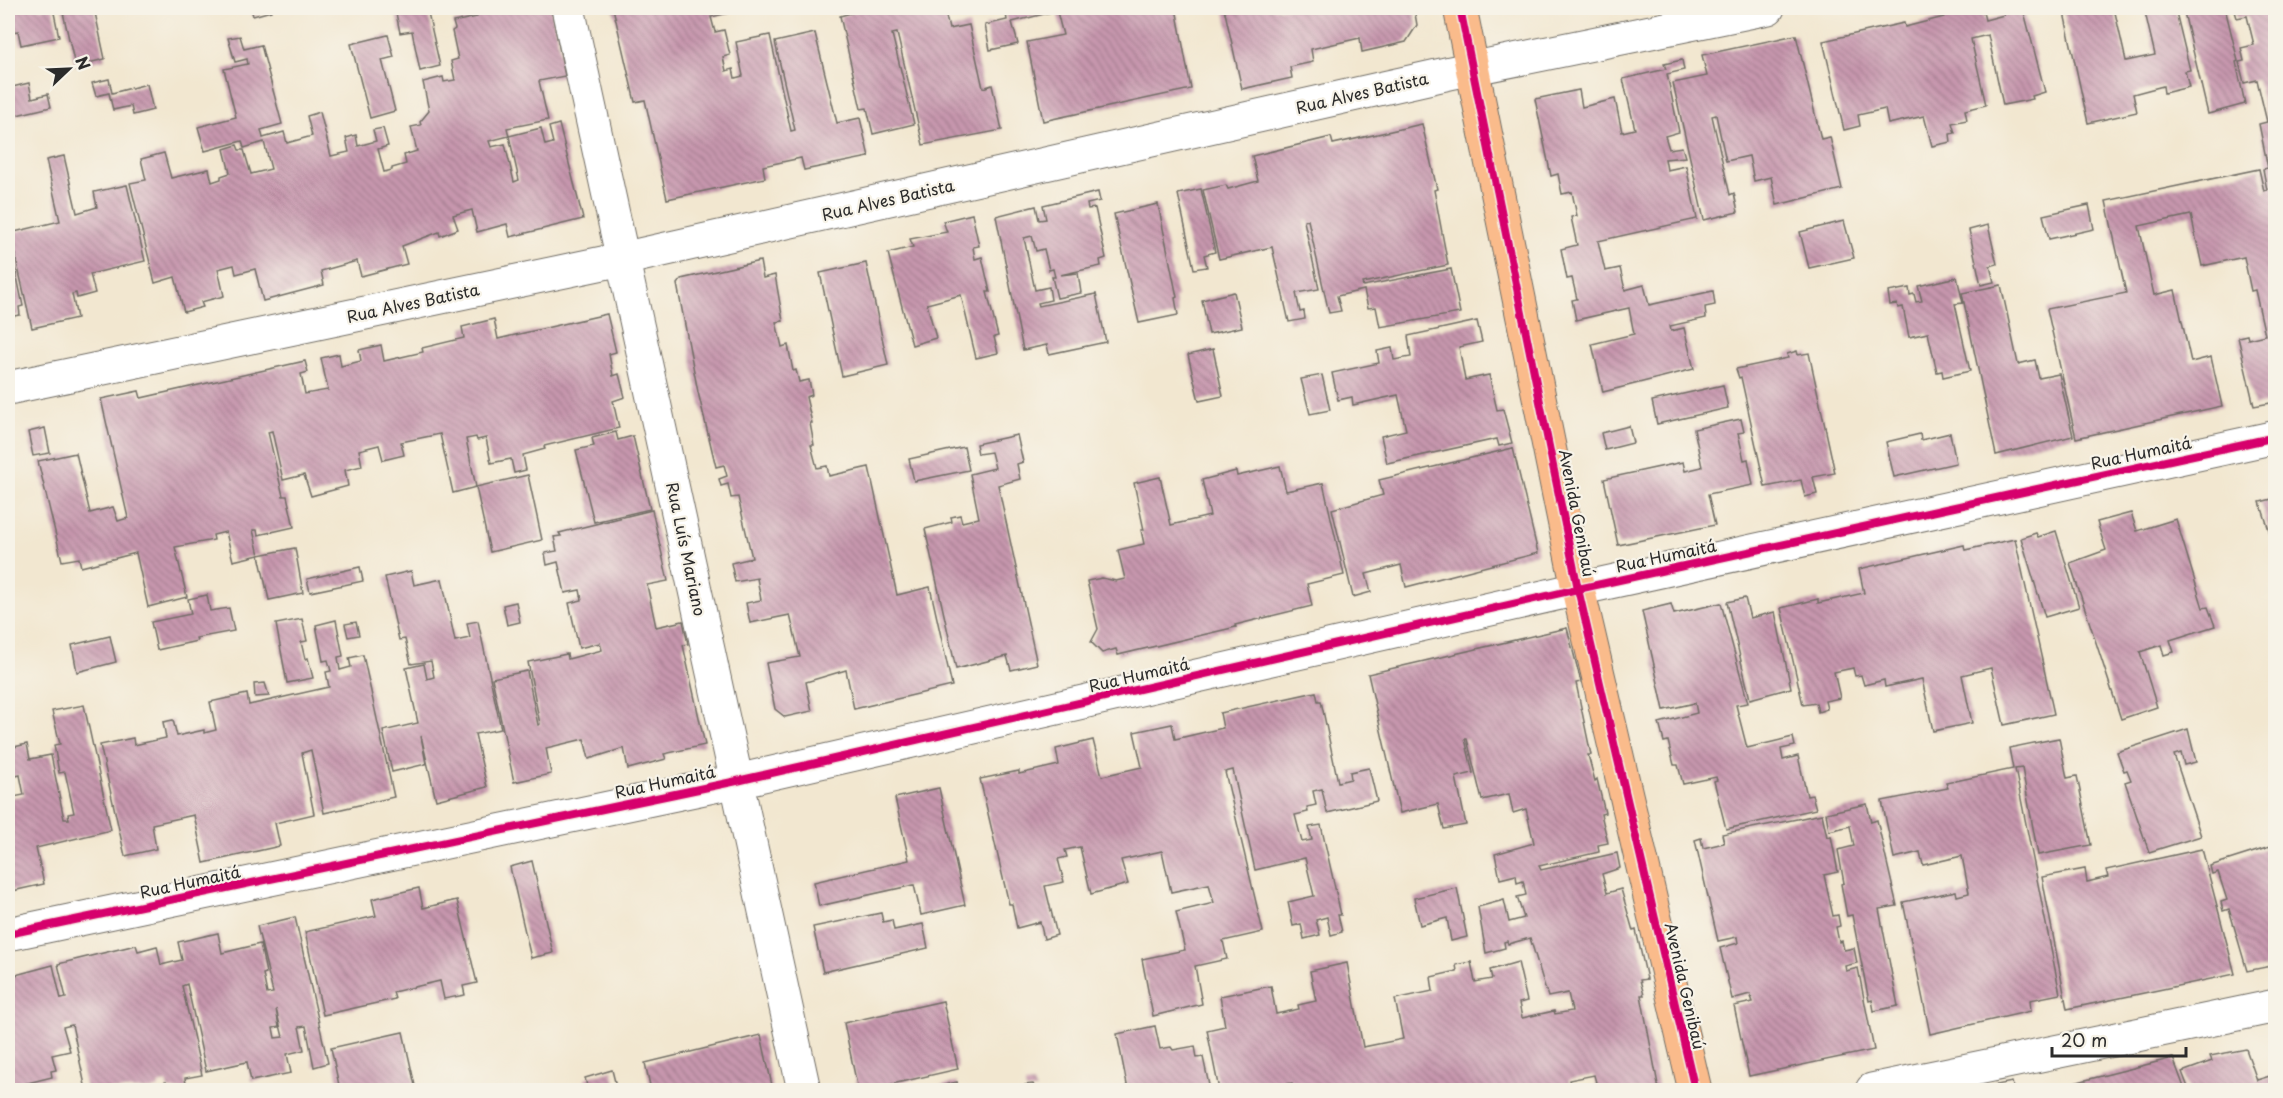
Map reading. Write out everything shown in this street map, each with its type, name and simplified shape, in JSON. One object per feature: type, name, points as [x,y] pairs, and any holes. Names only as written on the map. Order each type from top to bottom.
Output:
[{"type":"main road","name":"Avenida Genibaú","points":[[1460,8],[1578,589],[1695,1090]]},
{"type":"street","name":"Rua Luís Mariano","points":[[568,8],[804,1090]]},
{"type":"street","name":"Rua Alves Batista","points":[[8,388],[622,259],[1473,68],[1768,8]]},
{"type":"street","name":"Rua Humaitá","points":[[8,934],[737,781],[1578,589],[2276,437]]},
{"type":"street","points":[[1872,1090],[2276,1006]]},
{"type":"building","points":[[8,8],[53,8],[59,37],[21,45],[18,31],[8,33]]},
{"type":"building","points":[[62,8],[94,8],[105,59],[75,66]]},
{"type":"building","points":[[251,8],[270,8],[271,11],[253,16]]},
{"type":"building","points":[[405,8],[427,8],[440,66],[420,71],[412,31],[400,33],[396,13],[405,11]]},
{"type":"building","points":[[475,8],[551,8],[565,76],[539,81],[548,120],[507,128],[509,136],[541,128],[545,145],[553,143],[549,127],[559,124],[583,219],[510,237],[507,224],[477,232],[472,210],[453,215],[458,229],[440,236],[439,232],[402,246],[407,264],[361,276],[357,261],[321,271],[324,285],[263,301],[255,269],[236,274],[234,265],[218,269],[224,296],[201,302],[203,307],[184,312],[175,277],[155,283],[130,183],[146,180],[141,159],[164,153],[171,178],[209,169],[212,182],[230,173],[224,149],[237,145],[239,150],[244,150],[251,174],[271,169],[264,142],[244,148],[242,141],[205,151],[198,127],[236,117],[224,69],[248,64],[247,59],[235,62],[228,38],[240,36],[244,49],[261,45],[282,124],[261,130],[263,138],[284,132],[287,143],[312,136],[307,116],[320,112],[331,156],[349,152],[346,138],[356,135],[358,146],[376,141],[373,130],[383,128],[388,146],[378,149],[384,172],[406,164],[404,155],[417,151],[411,127],[421,125],[420,122],[429,111],[423,82],[443,77],[444,82],[455,80],[451,61],[458,59],[452,31],[455,29],[453,22],[477,17]],"holes":[[[509,136],[519,180],[514,182],[505,144],[491,147],[489,141]]]},
{"type":"building","points":[[613,8],[728,8],[729,13],[711,17],[715,32],[724,30],[730,55],[723,57],[726,71],[733,69],[735,78],[743,76],[736,42],[770,35],[791,131],[795,130],[775,42],[815,33],[837,123],[860,118],[869,157],[804,170],[801,158],[763,166],[765,178],[667,199],[645,100],[635,102]]},
{"type":"building","points":[[868,8],[944,8],[949,29],[969,25],[983,88],[992,85],[1002,130],[923,145],[897,33],[892,34],[914,124],[873,134],[867,108],[861,109],[840,16]]},
{"type":"building","points":[[1005,8],[1051,8],[1052,12],[1012,22],[1018,44],[990,50],[985,25],[1007,20]]},
{"type":"building","points":[[1056,8],[1176,8],[1191,89],[1043,121],[1027,42],[1063,35]]},
{"type":"building","points":[[1224,8],[1414,8],[1417,25],[1406,42],[1362,52],[1360,38],[1311,49],[1313,62],[1290,67],[1292,78],[1242,89]]},
{"type":"building","points":[[1942,8],[1982,8],[1985,20],[2004,15],[2002,8],[2023,8],[2045,92],[2032,96],[2033,99],[2003,105],[1988,35],[1971,39],[1986,105],[1965,110],[1967,120],[1952,123],[1955,133],[1950,134],[1951,142],[1932,146],[1924,116],[1888,124],[1885,109],[1858,115],[1860,126],[1844,130],[1823,41],[1904,23],[1905,27],[1944,17]]},
{"type":"building","points":[[2063,8],[2114,8],[2126,61],[2155,55],[2144,8],[2175,8],[2190,70],[2185,71],[2189,87],[2164,93],[2163,86],[2133,94],[2137,112],[2088,123]]},
{"type":"building","points":[[2183,8],[2225,8],[2238,61],[2236,62],[2245,104],[2208,114]]},
{"type":"building","points":[[2234,8],[2276,8],[2276,402],[2254,406],[2238,337],[2247,335],[2248,339],[2265,335],[2255,290],[2251,291],[2244,257],[2202,266],[2191,215],[2139,226],[2154,295],[2175,290],[2191,362],[2211,357],[2222,406],[2076,438],[2047,309],[2126,293],[2106,201],[2259,169],[2264,191],[2267,190],[2263,169],[2268,168],[2259,124],[2267,122],[2257,80],[2244,83],[2239,62],[2244,61],[2241,48],[2254,45],[2247,16],[2237,18]]},
{"type":"building","points":[[388,35],[394,57],[382,60],[395,111],[370,118],[351,44]]},
{"type":"building","points":[[1796,35],[1821,139],[1830,137],[1842,189],[1777,205],[1771,177],[1754,181],[1749,156],[1726,161],[1716,115],[1712,116],[1730,195],[1734,193],[1738,212],[1704,220],[1673,83],[1707,76],[1702,55]]},
{"type":"building","points":[[1682,60],[1684,70],[1667,74],[1679,132],[1665,136],[1669,149],[1682,147],[1685,157],[1665,159],[1667,170],[1686,166],[1697,219],[1598,241],[1605,271],[1620,268],[1625,290],[1644,285],[1649,305],[1713,291],[1715,305],[1705,307],[1706,318],[1670,326],[1671,331],[1684,328],[1694,369],[1603,392],[1592,344],[1634,334],[1629,308],[1576,320],[1572,300],[1577,299],[1572,278],[1567,279],[1561,249],[1577,245],[1571,217],[1577,216],[1572,192],[1562,194],[1558,174],[1551,176],[1535,99],[1579,90],[1582,107],[1615,99],[1622,132],[1635,129],[1623,79],[1666,69],[1664,64]]},
{"type":"building","points":[[109,79],[112,93],[147,84],[153,110],[133,115],[131,106],[113,110],[109,93],[96,96],[92,83]]},
{"type":"building","points":[[29,83],[32,98],[48,94],[51,107],[8,117],[8,88]]},
{"type":"building","points":[[1422,124],[1437,189],[1434,190],[1448,265],[1362,283],[1363,286],[1451,269],[1460,313],[1380,327],[1376,307],[1368,308],[1364,290],[1337,296],[1341,311],[1329,313],[1308,220],[1304,221],[1319,289],[1296,293],[1300,312],[1304,311],[1305,319],[1289,322],[1272,247],[1219,259],[1203,190],[1226,185],[1228,189],[1258,181],[1252,156],[1331,137],[1333,144]]},
{"type":"building","points":[[64,156],[77,213],[97,207],[94,192],[127,185],[145,261],[90,274],[95,293],[77,298],[76,293],[72,294],[77,318],[32,328],[10,233],[60,221],[46,160]]},
{"type":"building","points":[[1201,189],[1215,252],[1204,255],[1207,267],[1194,269],[1178,194]]},
{"type":"building","points":[[1098,192],[1100,201],[1087,204],[1088,209],[1095,208],[1106,258],[1100,260],[1101,266],[1060,275],[1078,273],[1081,293],[1057,298],[1052,277],[1055,277],[1053,269],[1049,270],[1044,249],[1036,251],[1032,236],[1024,238],[1035,290],[1049,287],[1051,300],[1038,303],[1039,306],[1096,294],[1106,342],[1049,354],[1047,345],[1023,350],[996,216],[1036,206],[1039,220],[1046,219],[1043,205]]},
{"type":"building","points":[[1158,204],[1177,297],[1175,298],[1178,315],[1139,323],[1114,214]]},
{"type":"building","points":[[2089,205],[2094,229],[2049,239],[2043,215]]},
{"type":"building","points":[[972,214],[979,246],[973,247],[975,259],[982,257],[990,292],[987,292],[998,336],[994,337],[998,353],[976,358],[961,295],[927,304],[936,338],[912,345],[888,253],[913,247],[910,239],[947,232],[943,221]]},
{"type":"building","points":[[1844,221],[1854,258],[1809,268],[1800,232]]},
{"type":"building","points":[[1988,225],[1997,264],[1990,266],[1994,282],[1981,285],[1969,230]]},
{"type":"building","points":[[8,243],[10,243],[23,306],[19,307],[20,315],[8,317]]},
{"type":"building","points":[[760,261],[763,278],[775,275],[783,321],[776,322],[782,347],[788,345],[793,371],[796,370],[799,382],[809,380],[812,395],[806,397],[812,423],[810,423],[814,445],[811,445],[817,468],[827,466],[829,476],[869,467],[897,595],[930,587],[952,686],[854,709],[846,670],[806,682],[812,711],[785,717],[775,709],[766,663],[800,657],[790,615],[750,623],[746,603],[761,600],[757,578],[735,582],[731,563],[752,558],[738,497],[731,498],[728,484],[721,486],[719,479],[727,476],[724,465],[716,467],[698,392],[677,284],[681,279]]},
{"type":"building","points":[[866,263],[888,365],[842,376],[820,273]]},
{"type":"building","points":[[1957,277],[1963,303],[1955,304],[1970,371],[1943,377],[1942,371],[1937,372],[1928,333],[1909,337],[1903,307],[1898,308],[1897,304],[1890,305],[1888,292],[1909,288],[1910,295],[1914,294],[1916,302],[1922,301],[1918,286]]},
{"type":"building","points":[[2001,285],[2018,364],[2035,360],[2039,378],[2059,374],[2073,436],[1996,455],[1962,293]]},
{"type":"building","points":[[1234,292],[1242,327],[1209,334],[1202,300]]},
{"type":"building","points":[[607,314],[616,352],[609,354],[613,376],[619,374],[625,397],[613,401],[619,428],[544,446],[545,449],[523,455],[526,470],[514,473],[511,459],[491,463],[486,438],[466,439],[476,487],[453,493],[440,434],[401,442],[404,455],[383,460],[379,445],[359,450],[362,466],[345,470],[348,486],[311,496],[304,475],[283,480],[272,431],[268,432],[283,496],[287,496],[294,527],[258,535],[257,530],[253,530],[259,555],[233,561],[226,532],[213,535],[214,540],[175,547],[187,597],[148,607],[136,553],[81,567],[79,558],[62,561],[38,461],[76,453],[90,513],[113,507],[118,521],[128,518],[101,399],[139,391],[141,398],[305,361],[308,372],[301,374],[305,394],[328,390],[321,358],[339,354],[341,366],[361,361],[359,350],[381,345],[384,361],[423,352],[422,348],[464,338],[462,327],[494,319],[498,339]]},
{"type":"building","points":[[1477,321],[1482,342],[1459,347],[1465,380],[1489,375],[1497,410],[1503,409],[1512,443],[1499,446],[1497,439],[1387,463],[1381,436],[1406,430],[1398,395],[1353,405],[1352,397],[1338,400],[1332,373],[1379,363],[1377,351],[1392,348],[1394,360],[1411,357],[1408,336]]},
{"type":"building","points":[[1213,349],[1223,396],[1199,401],[1188,355]]},
{"type":"building","points":[[1797,351],[1798,355],[1809,353],[1835,473],[1813,477],[1817,494],[1805,497],[1801,480],[1765,487],[1741,377],[1739,378],[1736,369],[1788,358],[1787,354]]},
{"type":"building","points":[[1322,375],[1330,410],[1310,414],[1301,379]]},
{"type":"building","points":[[1723,385],[1728,408],[1657,424],[1652,401]]},
{"type":"building","points":[[1741,419],[1744,432],[1738,433],[1744,460],[1748,459],[1753,485],[1708,494],[1715,525],[1618,545],[1604,479],[1683,462],[1685,471],[1702,467],[1694,429]]},
{"type":"building","points":[[1629,426],[1633,443],[1605,450],[1601,433]]},
{"type":"building","points":[[45,428],[50,453],[33,456],[28,432]]},
{"type":"building","points":[[616,432],[618,440],[633,436],[650,509],[594,522],[576,450],[594,446],[592,438]]},
{"type":"building","points":[[1950,433],[1956,463],[1894,477],[1886,442],[1920,434],[1921,440]]},
{"type":"building","points":[[1017,435],[1023,462],[1017,464],[1020,479],[998,485],[1037,664],[1011,670],[1007,656],[956,669],[925,529],[952,522],[951,517],[960,515],[962,522],[979,518],[970,474],[995,468],[991,452],[978,454],[976,444]]},
{"type":"building","points":[[964,447],[969,470],[914,481],[909,459]]},
{"type":"building","points":[[1513,448],[1538,553],[1406,587],[1401,565],[1366,574],[1371,592],[1353,597],[1332,509],[1383,495],[1379,480]]},
{"type":"building","points":[[1280,466],[1286,491],[1323,483],[1344,575],[1307,584],[1312,606],[1118,655],[1116,649],[1102,653],[1091,642],[1098,629],[1087,581],[1102,578],[1116,581],[1125,579],[1118,550],[1144,544],[1141,530],[1144,530],[1134,483],[1160,477],[1171,525],[1210,516],[1202,480],[1236,471],[1237,476]]},
{"type":"building","points":[[528,475],[542,540],[490,552],[476,487]]},
{"type":"building","points":[[2276,498],[2276,549],[2275,549],[2260,502]]},
{"type":"building","points":[[652,510],[668,581],[647,585],[656,627],[683,621],[688,644],[683,645],[705,745],[664,754],[666,759],[628,769],[624,748],[589,759],[584,739],[546,748],[551,774],[514,782],[492,678],[527,671],[538,725],[540,724],[528,662],[567,654],[568,659],[602,650],[600,643],[579,648],[569,603],[582,600],[580,590],[565,593],[558,562],[547,565],[545,553],[557,551],[554,537],[561,536],[559,533]]},
{"type":"building","points":[[2131,513],[2137,531],[2176,519],[2203,608],[2208,607],[2215,626],[2170,640],[2174,652],[2164,655],[2161,645],[2140,652],[2157,707],[2121,719],[2070,563],[2106,550],[2097,522]]},
{"type":"building","points":[[2056,531],[2079,607],[2045,617],[2021,538],[2036,533],[2038,537]]},
{"type":"building","points":[[2015,539],[2054,714],[2004,725],[1991,668],[1962,675],[1972,723],[1933,731],[1922,679],[1885,687],[1884,680],[1864,685],[1861,675],[1855,676],[1853,668],[1834,672],[1840,698],[1825,701],[1827,709],[1818,712],[1816,703],[1803,705],[1781,608],[1818,599],[1818,603],[1864,593],[1859,569],[1964,545],[1965,550]]},
{"type":"building","points":[[295,548],[303,593],[269,600],[259,555]]},
{"type":"building","points":[[360,567],[363,581],[310,592],[307,579]]},
{"type":"building","points":[[411,571],[414,585],[442,579],[455,641],[470,638],[467,623],[478,621],[501,729],[475,734],[487,787],[436,800],[421,736],[426,764],[392,772],[383,731],[418,723],[406,668],[424,664],[427,679],[434,677],[431,661],[411,664],[405,639],[399,640],[385,577]]},
{"type":"building","points":[[207,595],[210,611],[229,608],[234,631],[196,638],[197,641],[157,650],[151,622],[191,614],[188,599]]},
{"type":"building","points":[[1745,598],[1750,618],[1775,612],[1791,688],[1750,699],[1727,602]]},
{"type":"building","points":[[516,602],[520,622],[507,625],[503,605]]},
{"type":"building","points":[[1721,603],[1748,703],[1736,705],[1747,748],[1793,737],[1795,746],[1781,749],[1783,760],[1798,756],[1807,796],[1812,795],[1816,809],[1726,829],[1714,781],[1717,780],[1716,777],[1683,784],[1678,765],[1674,765],[1668,741],[1664,742],[1659,723],[1697,713],[1695,703],[1664,710],[1642,611],[1671,604],[1674,614]]},
{"type":"building","points":[[302,619],[307,641],[301,642],[313,678],[287,683],[276,624]]},
{"type":"building","points":[[336,620],[343,656],[338,657],[340,670],[351,667],[349,658],[363,655],[394,797],[324,813],[311,750],[302,753],[314,814],[275,823],[280,846],[204,863],[194,815],[152,824],[156,849],[125,856],[100,745],[133,738],[134,745],[166,738],[163,722],[173,720],[177,736],[204,730],[204,733],[216,730],[210,702],[247,694],[249,705],[329,687],[326,672],[331,671],[328,660],[323,661],[316,625]]},
{"type":"building","points":[[356,622],[359,635],[348,637],[345,624]]},
{"type":"building","points":[[1567,628],[1581,682],[1576,683],[1591,755],[1588,755],[1595,781],[1597,779],[1605,813],[1601,814],[1608,843],[1598,845],[1599,852],[1539,866],[1541,870],[1617,853],[1620,868],[1602,874],[1607,893],[1621,889],[1633,931],[1636,930],[1647,979],[1640,980],[1644,995],[1641,995],[1659,1090],[1598,1090],[1594,1075],[1569,1080],[1571,1090],[1293,1090],[1292,1083],[1274,1086],[1275,1090],[1219,1090],[1207,1030],[1225,1026],[1220,996],[1271,986],[1276,1014],[1299,1009],[1298,1005],[1316,1001],[1310,971],[1347,963],[1363,1047],[1403,1039],[1395,999],[1433,991],[1431,977],[1457,971],[1456,965],[1471,962],[1475,982],[1492,979],[1490,970],[1518,962],[1527,1001],[1519,1003],[1522,1018],[1554,1011],[1555,1014],[1572,1011],[1568,993],[1548,997],[1530,938],[1508,944],[1507,941],[1504,942],[1505,948],[1486,953],[1478,907],[1504,900],[1509,922],[1524,918],[1517,897],[1526,895],[1523,881],[1517,883],[1516,875],[1500,879],[1495,854],[1534,843],[1526,809],[1513,813],[1509,794],[1482,800],[1467,739],[1465,739],[1473,773],[1456,777],[1466,825],[1444,829],[1438,804],[1400,813],[1368,674]]},
{"type":"building","points":[[110,636],[116,662],[77,672],[72,645]]},
{"type":"building","points":[[265,683],[269,696],[255,697],[254,684]]},
{"type":"building","points":[[1316,692],[1318,701],[1321,701],[1338,782],[1351,779],[1350,772],[1369,768],[1377,801],[1327,813],[1322,789],[1313,791],[1316,805],[1307,807],[1308,812],[1295,815],[1302,842],[1312,840],[1309,827],[1321,825],[1341,915],[1338,915],[1342,932],[1331,935],[1327,917],[1316,920],[1320,935],[1304,939],[1301,924],[1293,926],[1288,902],[1314,896],[1305,858],[1255,870],[1233,770],[1225,772],[1263,932],[1223,941],[1227,959],[1195,966],[1202,1004],[1153,1016],[1142,959],[1185,950],[1176,912],[1214,903],[1209,884],[1171,892],[1162,851],[1121,860],[1128,884],[1091,894],[1080,847],[1065,850],[1067,857],[1058,859],[1064,882],[1045,886],[1057,935],[1044,939],[1040,922],[1017,928],[1012,904],[1009,904],[980,779],[1019,771],[1019,774],[1059,765],[1056,749],[1093,740],[1102,776],[1142,767],[1134,732],[1172,724],[1175,739],[1223,728],[1220,713]]},
{"type":"building","points":[[84,705],[111,830],[36,848],[44,884],[8,892],[8,798],[24,795],[20,775],[8,778],[8,729],[10,729],[14,747],[27,744],[30,759],[51,755],[64,819],[69,819],[68,814],[74,813],[65,772],[59,773],[54,745],[60,744],[52,711]]},
{"type":"building","points":[[2188,729],[2196,762],[2184,765],[2181,753],[2174,755],[2201,836],[2149,852],[2125,782],[2131,780],[2127,770],[2124,771],[2117,752]]},
{"type":"building","points":[[2059,738],[2067,778],[2077,776],[2091,845],[2038,855],[2022,768],[2015,769],[2060,994],[2030,1000],[2031,1011],[1930,1034],[1903,902],[1956,891],[1957,896],[1969,893],[1962,856],[1923,865],[1920,852],[1894,858],[1882,801],[1948,788],[1946,783],[2013,769],[2009,748]]},
{"type":"building","points":[[939,788],[965,905],[921,915],[914,885],[819,906],[814,882],[909,860],[895,798]]},
{"type":"building","points":[[1867,804],[1871,822],[1877,820],[1897,906],[1879,909],[1898,1006],[1874,1011],[1872,1000],[1869,1001],[1852,915],[1847,916],[1841,884],[1844,883],[1838,850],[1854,846],[1850,826],[1829,831],[1826,813]]},
{"type":"building","points":[[1822,814],[1827,837],[1831,836],[1838,872],[1824,875],[1833,916],[1838,915],[1840,926],[1836,927],[1839,942],[1842,941],[1844,950],[1854,948],[1857,963],[1845,966],[1846,971],[1858,968],[1874,1050],[1749,1076],[1734,1006],[1753,1002],[1750,994],[1732,999],[1720,948],[1738,943],[1737,937],[1718,941],[1695,840],[1701,838],[1703,848],[1724,843],[1722,834]]},
{"type":"building","points":[[2273,846],[2276,853],[2276,965],[2247,971],[2229,909],[2223,911],[2221,902],[2227,900],[2218,872],[2212,874],[2210,866]]},
{"type":"building","points":[[2202,849],[2235,974],[2067,1009],[2042,877],[2085,869],[2087,882],[2108,877],[2106,870]]},
{"type":"building","points":[[532,861],[553,953],[531,958],[510,867]]},
{"type":"building","points":[[419,888],[423,908],[457,900],[477,983],[463,986],[465,995],[444,999],[440,981],[393,992],[395,999],[323,1015],[305,932],[376,916],[372,899]]},
{"type":"building","points":[[1457,888],[1467,937],[1451,941],[1447,918],[1420,925],[1414,898]]},
{"type":"building","points":[[881,913],[883,922],[892,920],[894,930],[923,924],[928,948],[823,972],[813,927]]},
{"type":"building","points":[[295,917],[328,1063],[314,1067],[306,1026],[299,1027],[304,1050],[287,1054],[291,1073],[251,1081],[247,1062],[206,1071],[187,984],[182,986],[202,1075],[185,1078],[187,1090],[168,1090],[166,1082],[158,1084],[159,1088],[150,1090],[86,1090],[72,1025],[63,1027],[70,1051],[52,1055],[56,1070],[51,1071],[52,1077],[8,1088],[8,977],[53,965],[61,999],[66,998],[58,964],[136,945],[138,951],[157,946],[161,965],[182,960],[178,942],[218,933],[222,953],[260,944],[266,973],[263,974],[267,994],[273,993],[257,926]],"holes":[[[276,1009],[283,1037],[275,1038],[273,1028],[279,1027]]]},
{"type":"building","points":[[943,1001],[958,1069],[858,1090],[844,1023]]},
{"type":"building","points":[[1155,1026],[1160,1049],[1171,1047],[1173,1050],[1195,1046],[1197,1058],[1203,1057],[1210,1090],[1128,1090],[1117,1034]]},
{"type":"building","points":[[403,1032],[416,1090],[340,1090],[331,1048]]},
{"type":"building","points":[[761,1035],[773,1090],[651,1090],[645,1063]]},
{"type":"building","points":[[2246,1049],[2257,1080],[2276,1074],[2276,1090],[2189,1090],[2182,1072],[2212,1061],[2210,1056]]},
{"type":"building","points":[[2173,1058],[2185,1090],[2055,1090],[2054,1088]]},
{"type":"building","points":[[612,1070],[617,1090],[588,1090],[585,1078]]},
{"type":"building","points":[[957,1082],[959,1090],[924,1090]]},
{"type":"building","points":[[2012,1082],[2014,1090],[1975,1090],[1975,1089]]},
{"type":"building","points":[[1033,1084],[1036,1090],[1026,1090],[1025,1085]]},
{"type":"cycle path","points":[[1460,8],[1578,589],[1695,1090]]},
{"type":"cycle path","points":[[8,934],[737,781],[1578,589],[2276,437]]}]
